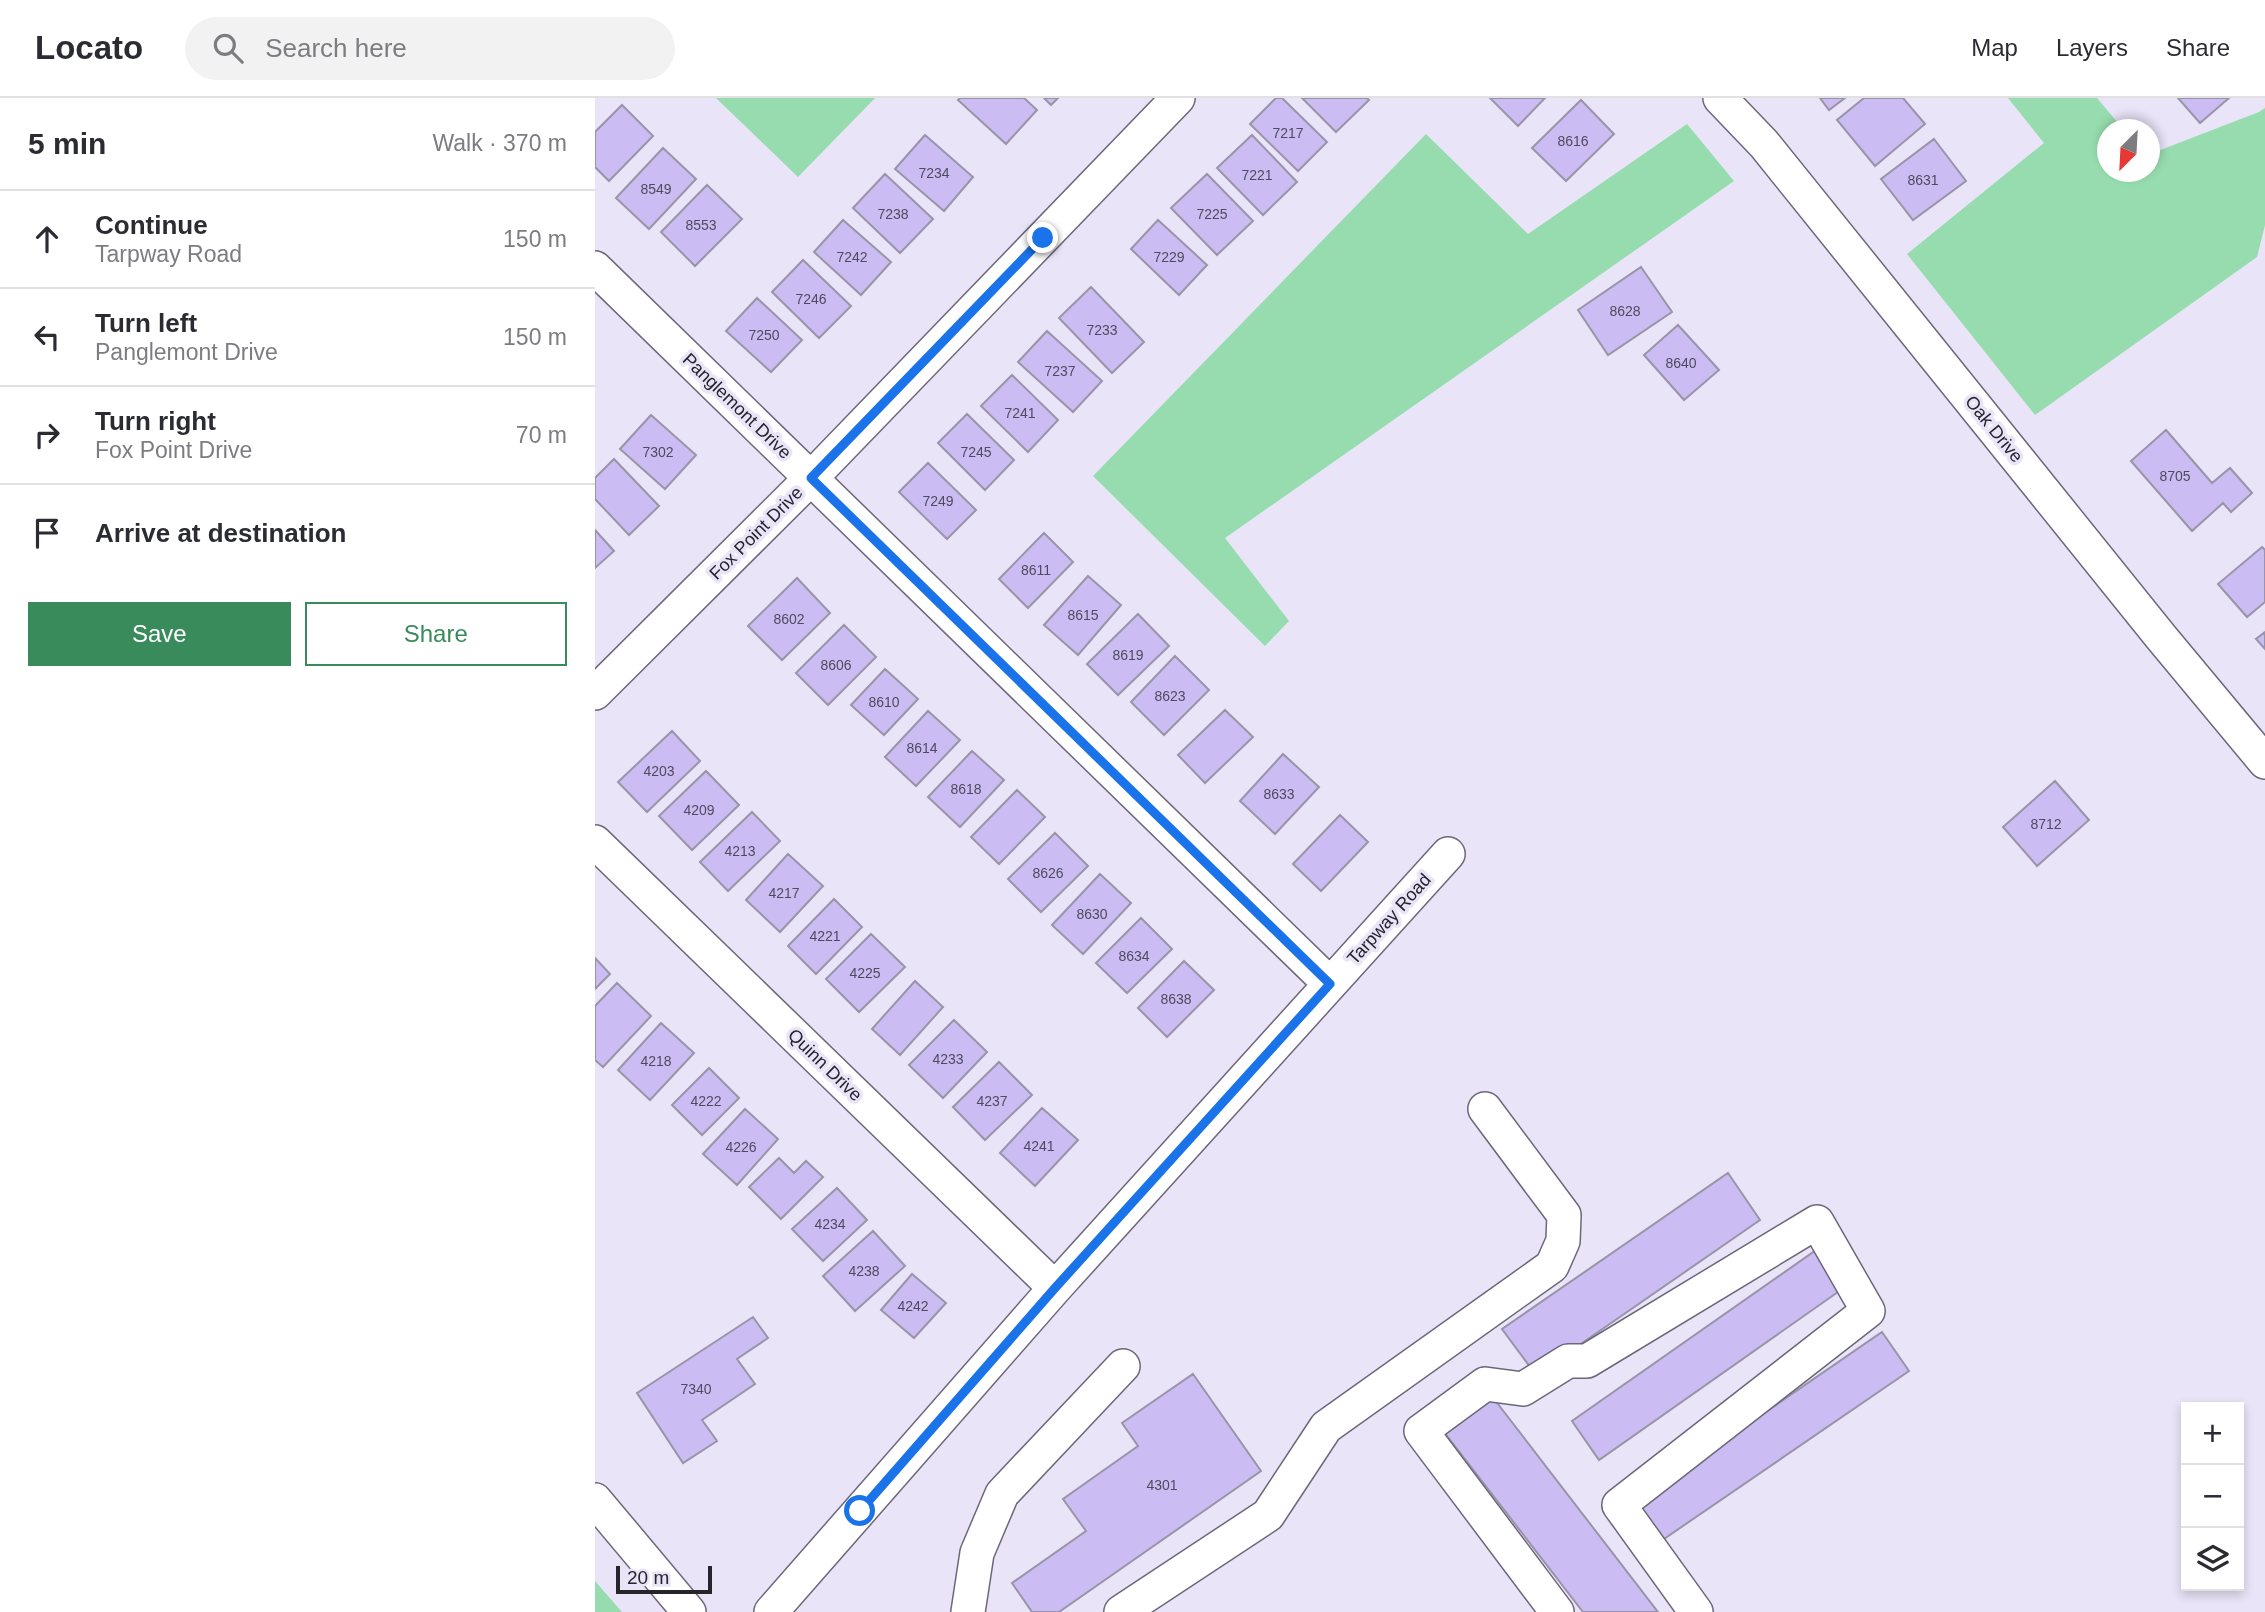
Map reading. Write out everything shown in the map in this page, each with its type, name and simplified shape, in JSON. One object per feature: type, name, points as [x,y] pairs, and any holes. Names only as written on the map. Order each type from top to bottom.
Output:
[{"type":"street","name":"Fox Point Drive","points":[[595,694],[811,478],[1178,98]]},
{"type":"street","name":"Oak Drive","points":[[1720,98],[1764,144],[2265,762]]},
{"type":"street","name":"Panglemont Drive","points":[[595,268],[1330,984]]},
{"type":"street","name":"Quinn Drive","points":[[595,842],[1055,1288]]},
{"type":"street","name":"Tarpway Road","points":[[771,1612],[1055,1288],[1448,854]]},
{"type":"street","points":[[1121,1612],[1268,1515],[1326,1427],[1552,1266],[1563,1241],[1564,1215],[1485,1109]]},
{"type":"street","points":[[1556,1612],[1421,1432],[1485,1384],[1523,1389],[1568,1361],[1587,1361],[1817,1222],[1868,1311],[1619,1505],[1696,1612]]},
{"type":"street","points":[[968,1612],[977,1553],[1002,1494],[1123,1366]]},
{"type":"street","points":[[595,1500],[689,1612]]},
{"type":"green space","points":[[716,98],[875,98],[798,177]]},
{"type":"green space","points":[[2008,98],[2097,98],[2115,119],[2097,119],[2097,182],[2160,182],[2160,150],[2265,108],[2265,225],[2257,257],[2035,415],[1907,254],[2044,143]]},
{"type":"green space","points":[[1687,124],[1734,181],[1225,538],[1289,621],[1265,646],[1093,476],[1426,134],[1528,234]]},
{"type":"green space","points":[[595,1581],[622,1612],[595,1612]]},
{"type":"building","points":[[1024,98],[1037,110],[1006,144],[958,100]]},
{"type":"building","points":[[1044,98],[1058,98],[1051,105]]},
{"type":"building","points":[[1276,98],[1282,98],[1327,142],[1298,171],[1250,124]]},
{"type":"building","points":[[1302,98],[1367,98],[1369,100],[1336,132]]},
{"type":"building","points":[[1490,98],[1545,98],[1518,126]]},
{"type":"building","points":[[1820,98],[1845,98],[1829,110]]},
{"type":"building","points":[[1864,98],[1903,98],[1925,124],[1875,166],[1837,120]]},
{"type":"building","points":[[2178,98],[2229,98],[2200,123]]},
{"type":"building","points":[[1581,100],[1614,134],[1566,181],[1532,148]]},
{"type":"building","points":[[622,105],[653,136],[609,181],[595,167],[595,132]]},
{"type":"building","points":[[925,135],[973,177],[944,211],[895,169]]},
{"type":"building","points":[[1252,135],[1297,182],[1263,215],[1217,168]]},
{"type":"building","points":[[1934,139],[1966,181],[1913,220],[1881,179]]},
{"type":"building","points":[[663,148],[696,179],[649,229],[616,198]]},
{"type":"building","points":[[885,174],[933,219],[900,253],[853,208]]},
{"type":"building","points":[[1207,174],[1253,221],[1217,255],[1171,208]]},
{"type":"building","points":[[707,185],[742,219],[695,266],[661,232]]},
{"type":"building","points":[[843,220],[891,262],[861,295],[814,252]]},
{"type":"building","points":[[1158,220],[1207,265],[1179,295],[1131,249]]},
{"type":"building","points":[[803,260],[851,306],[819,338],[772,292]]},
{"type":"building","points":[[1641,267],[1672,312],[1608,355],[1578,310]]},
{"type":"building","points":[[1091,287],[1144,342],[1112,373],[1059,318]]},
{"type":"building","points":[[757,298],[802,340],[771,372],[726,331]]},
{"type":"building","points":[[1678,325],[1719,370],[1684,400],[1644,355]]},
{"type":"building","points":[[1047,331],[1102,381],[1073,412],[1018,362]]},
{"type":"building","points":[[1012,375],[1058,420],[1028,452],[981,406]]},
{"type":"building","points":[[967,414],[1014,460],[985,490],[938,443]]},
{"type":"building","points":[[651,415],[696,455],[665,489],[620,449]]},
{"type":"building","points":[[2166,430],[2212,483],[2230,468],[2252,493],[2231,512],[2223,503],[2192,531],[2131,461]]},
{"type":"building","points":[[614,459],[659,506],[629,535],[595,499],[595,478]]},
{"type":"building","points":[[928,463],[976,510],[947,539],[899,492]]},
{"type":"building","points":[[595,530],[614,551],[595,568]]},
{"type":"building","points":[[1044,533],[1073,562],[1028,608],[999,579]]},
{"type":"building","points":[[2262,547],[2265,550],[2265,602],[2247,617],[2218,584]]},
{"type":"building","points":[[1088,576],[1121,605],[1078,655],[1044,625]]},
{"type":"building","points":[[797,578],[830,613],[782,660],[748,626]]},
{"type":"building","points":[[1138,614],[1169,646],[1118,695],[1087,664]]},
{"type":"building","points":[[844,625],[876,657],[828,705],[796,673]]},
{"type":"building","points":[[2265,632],[2265,649],[2256,639]]},
{"type":"building","points":[[1175,656],[1209,690],[1164,735],[1131,702]]},
{"type":"building","points":[[885,669],[918,699],[884,735],[851,705]]},
{"type":"building","points":[[1225,710],[1253,737],[1205,783],[1178,755]]},
{"type":"building","points":[[928,711],[960,740],[916,786],[885,757]]},
{"type":"building","points":[[672,731],[700,761],[647,812],[618,782]]},
{"type":"building","points":[[972,751],[1004,780],[960,827],[928,797]]},
{"type":"building","points":[[1283,754],[1319,787],[1275,834],[1240,801]]},
{"type":"building","points":[[706,771],[739,805],[692,850],[659,816]]},
{"type":"building","points":[[2055,781],[2089,820],[2037,866],[2003,827]]},
{"type":"building","points":[[1017,790],[1045,817],[999,864],[971,837]]},
{"type":"building","points":[[752,812],[780,841],[728,891],[700,862]]},
{"type":"building","points":[[1340,815],[1368,842],[1321,891],[1293,864]]},
{"type":"building","points":[[1055,833],[1088,866],[1041,912],[1008,879]]},
{"type":"building","points":[[788,854],[823,886],[780,932],[746,900]]},
{"type":"building","points":[[1100,874],[1131,903],[1083,954],[1052,925]]},
{"type":"building","points":[[834,899],[862,927],[816,974],[788,946]]},
{"type":"building","points":[[1141,918],[1172,949],[1127,993],[1096,963]]},
{"type":"building","points":[[871,934],[905,967],[859,1012],[826,979]]},
{"type":"building","points":[[595,958],[610,974],[595,989]]},
{"type":"building","points":[[1184,961],[1214,990],[1167,1037],[1138,1008]]},
{"type":"building","points":[[915,981],[943,1007],[900,1055],[872,1029]]},
{"type":"building","points":[[617,983],[651,1016],[603,1067],[595,1060],[595,1006]]},
{"type":"building","points":[[954,1020],[987,1052],[943,1098],[909,1065]]},
{"type":"building","points":[[661,1023],[694,1053],[650,1100],[618,1070]]},
{"type":"building","points":[[999,1062],[1032,1095],[985,1140],[953,1107]]},
{"type":"building","points":[[709,1068],[739,1098],[702,1135],[672,1105]]},
{"type":"building","points":[[1042,1108],[1078,1140],[1035,1186],[1000,1153]]},
{"type":"building","points":[[745,1109],[778,1139],[737,1185],[703,1154]]},
{"type":"building","points":[[779,1158],[794,1173],[806,1161],[823,1177],[781,1219],[749,1187]]},
{"type":"building","points":[[1728,1173],[1760,1220],[1536,1375],[1502,1329]]},
{"type":"building","points":[[837,1188],[867,1220],[823,1261],[792,1229]]},
{"type":"building","points":[[873,1231],[905,1266],[855,1311],[823,1276]]},
{"type":"building","points":[[1819,1248],[1845,1287],[1599,1460],[1572,1421]]},
{"type":"building","points":[[912,1274],[946,1303],[914,1338],[881,1310]]},
{"type":"building","points":[[753,1317],[768,1338],[737,1359],[755,1384],[702,1420],[717,1441],[683,1463],[637,1393]]},
{"type":"building","points":[[1882,1332],[1909,1371],[1661,1541],[1635,1502]]},
{"type":"building","points":[[1193,1374],[1261,1471],[1059,1612],[1032,1612],[1012,1583],[1086,1531],[1063,1499],[1138,1446],[1122,1423]]},
{"type":"building","points":[[1491,1395],[1658,1612],[1583,1612],[1444,1432]]},
{"type":"route","points":[[860,1511],[1055,1288],[1330,984],[811,478],[1043,238]]}]
